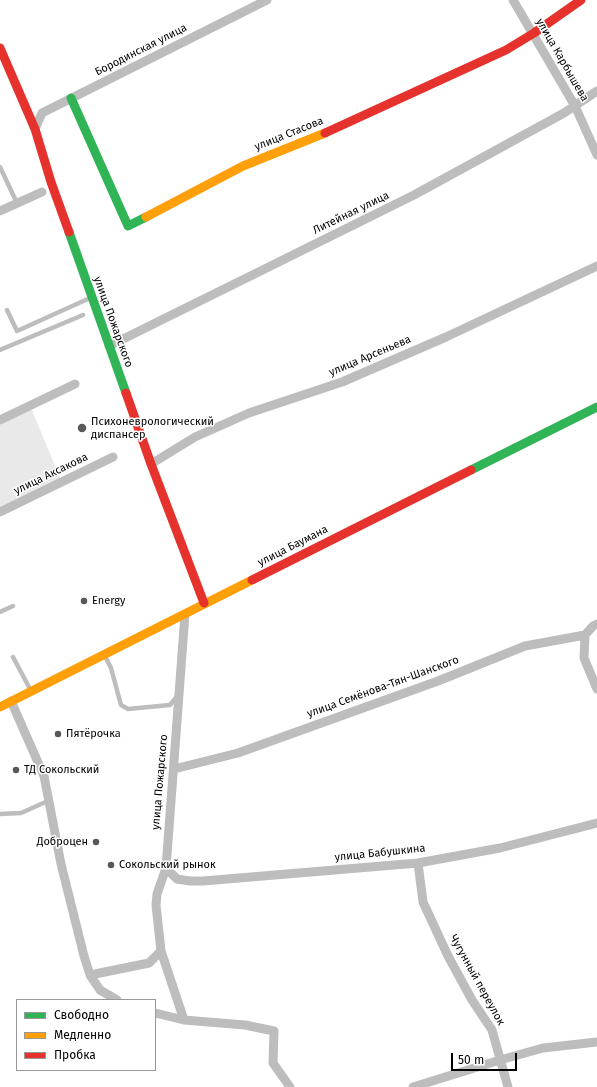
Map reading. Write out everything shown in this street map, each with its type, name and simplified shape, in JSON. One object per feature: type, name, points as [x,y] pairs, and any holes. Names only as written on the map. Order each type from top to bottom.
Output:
[{"type":"street","name":"Бородинская улица","points":[[42,113],[267,0]]},
{"type":"street","name":"улица Карбышева","points":[[514,0],[575,106],[597,155]]},
{"type":"street","name":"улица Стасова","points":[[71,98],[128,226],[243,166],[341,126],[506,50],[534,33],[581,0]]},
{"type":"street","name":"улица Пожарского","points":[[0,48],[35,129],[51,182],[109,346],[151,464],[204,604]]},
{"type":"street","name":"Литейная улица","points":[[109,346],[414,195],[575,106],[597,91]]},
{"type":"street","points":[[27,110],[42,113],[35,129]]},
{"type":"street","points":[[0,210],[42,192]]},
{"type":"street","name":"улица Арсеньева","points":[[151,464],[195,437],[249,413],[342,382],[446,337],[597,266]]},
{"type":"street","points":[[0,420],[75,384]]},
{"type":"street","name":"улица Баумана","points":[[0,707],[597,407]]},
{"type":"street","name":"улица Аксакова","points":[[0,512],[113,457]]},
{"type":"street","name":"улица Пожарского","points":[[184,1020],[161,951],[156,905],[157,894],[166,868],[185,614]]},
{"type":"street","points":[[597,624],[592,626],[585,635],[584,658],[597,689]]},
{"type":"street","name":"улица Семёнова-Тян-Шанского","points":[[174,768],[238,753],[438,681],[525,646],[585,635]]},
{"type":"street","points":[[11,701],[44,776],[50,800],[61,864],[90,975],[100,990],[115,999]]},
{"type":"street","name":"улица Бабушкина","points":[[166,868],[177,879],[202,881],[418,863],[500,848],[597,822]]},
{"type":"street","name":"Чугунный переулок","points":[[418,863],[423,902],[448,956],[472,1000],[492,1030],[508,1087]]},
{"type":"street","points":[[90,975],[149,963],[161,951]]},
{"type":"street","points":[[156,1013],[184,1020],[245,1025],[274,1031],[273,1063],[290,1087]]},
{"type":"street","points":[[413,1087],[543,1048],[597,1042]]},
{"type":"lane","points":[[0,167],[17,203]]},
{"type":"lane","points":[[7,310],[17,331],[92,297]]},
{"type":"lane","points":[[0,350],[83,315]]},
{"type":"lane","points":[[0,612],[13,606]]},
{"type":"lane","points":[[104,654],[122,705],[128,709],[170,705],[180,692]]},
{"type":"lane","points":[[13,657],[31,691]]},
{"type":"lane","points":[[0,814],[20,813],[50,800]]},
{"type":"shaded area","points":[[31,408],[61,480],[0,509],[0,423]]},
{"type":"traffic: fast","points":[[71,98],[128,226],[146,217]]},
{"type":"traffic: fast","points":[[69,232],[126,393]]},
{"type":"traffic: fast","points":[[471,470],[597,407]]},
{"type":"traffic: slow","points":[[146,217],[243,166],[325,133]]},
{"type":"traffic: slow","points":[[0,707],[252,580]]},
{"type":"traffic: jam","points":[[325,133],[506,50],[534,33],[581,0]]},
{"type":"traffic: jam","points":[[0,48],[35,129],[51,182],[69,232]]},
{"type":"traffic: jam","points":[[126,393],[151,464],[204,603]]},
{"type":"traffic: jam","points":[[252,580],[471,470]]},
{"type":"place","name":"Психоневрологический диспансер","points":[[82,428]]},
{"type":"place","name":"Energy","points":[[84,601]]},
{"type":"place","name":"Пятёрочка","points":[[58,734]]},
{"type":"place","name":"ТД Сокольский","points":[[16,770]]},
{"type":"place","name":"Доброцен","points":[[96,842]]},
{"type":"place","name":"Сокольский рынок","points":[[111,865]]}]
